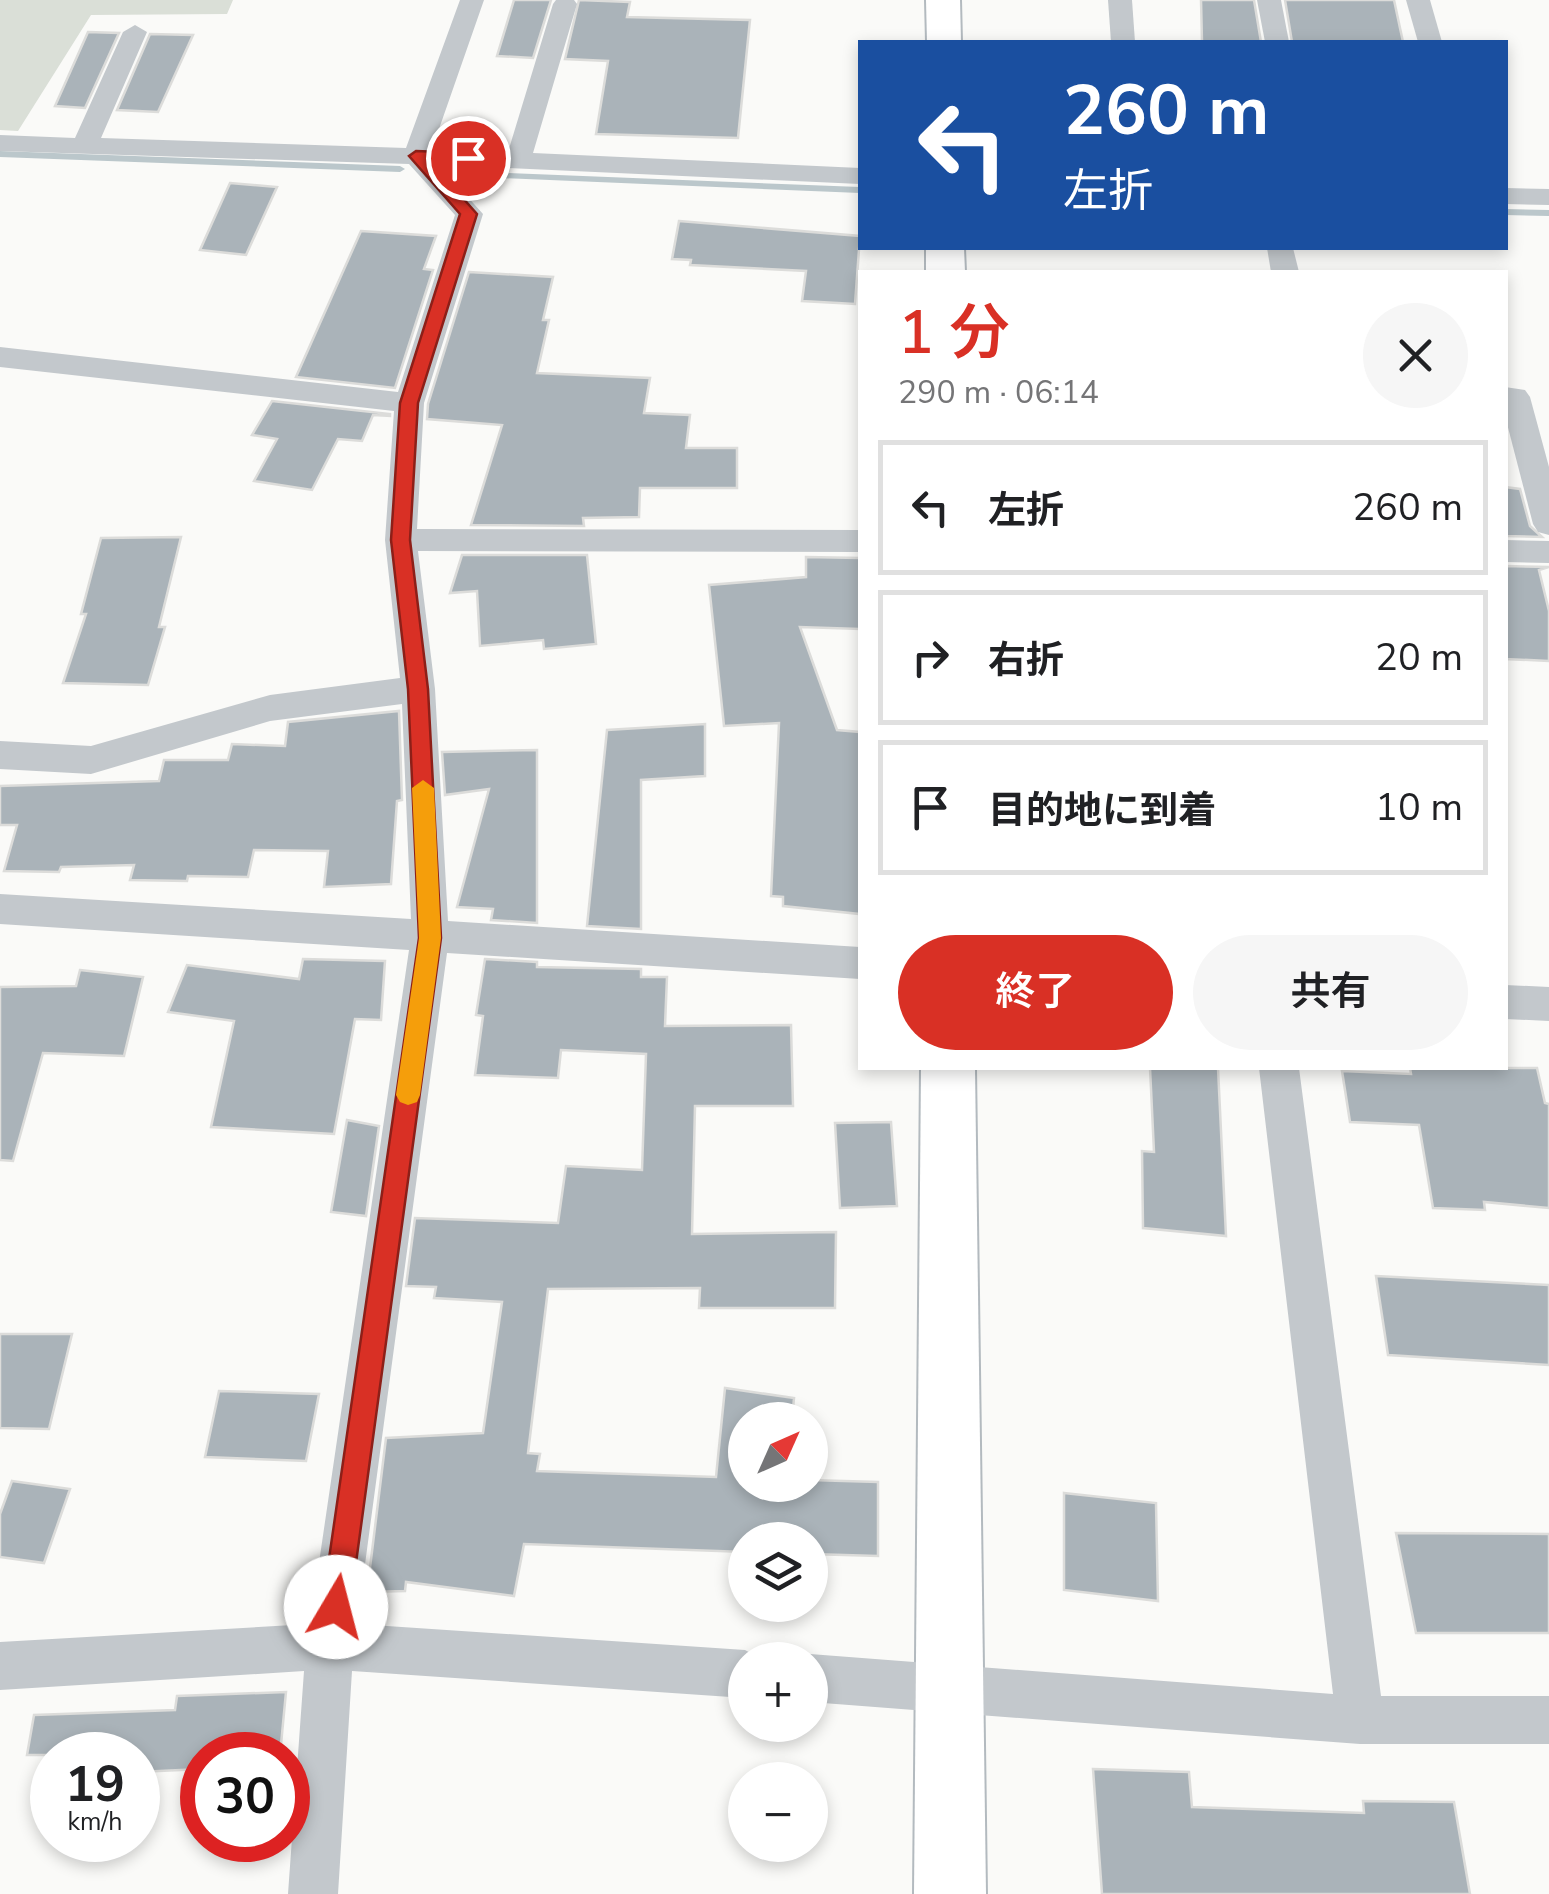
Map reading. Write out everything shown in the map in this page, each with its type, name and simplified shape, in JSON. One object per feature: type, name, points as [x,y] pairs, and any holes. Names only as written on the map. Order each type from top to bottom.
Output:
[{"type":"street","points":[[416,156],[472,0]]},
{"type":"street","points":[[944,0],[944,40]]},
{"type":"street","points":[[1120,0],[1124,40]]},
{"type":"street","points":[[1269,0],[1277,40]]},
{"type":"street","points":[[1418,0],[1429,40]]},
{"type":"street","points":[[518,161],[565,4]]},
{"type":"street","points":[[84,147],[135,32]]},
{"type":"street","points":[[0,144],[416,156],[858,176]]},
{"type":"street","points":[[312,1894],[330,1646],[430,938],[418,689],[401,540],[409,403],[468,214],[416,156]]},
{"type":"street","points":[[1508,196],[1549,197]]},
{"type":"street","points":[[0,357],[409,403]]},
{"type":"street","points":[[1508,397],[1514,398],[1549,524]]},
{"type":"street","points":[[401,540],[858,541]]},
{"type":"street","points":[[1508,551],[1549,552]]},
{"type":"street","points":[[0,755],[91,760],[270,708],[418,689]]},
{"type":"street","points":[[0,909],[858,964]]},
{"type":"street","points":[[1508,1002],[1549,1004]]},
{"type":"street","points":[[948,1070],[950,1894]]},
{"type":"street","points":[[1279,1070],[1360,1720]]},
{"type":"street","points":[[0,1666],[330,1646],[728,1673]]},
{"type":"street","points":[[828,1679],[1360,1720],[1549,1720]]},
{"type":"shaded area","points":[[0,0],[233,0],[227,14],[91,15],[18,131],[0,130]]},
{"type":"building","points":[[514,0],[551,0],[533,58],[497,56]]},
{"type":"building","points":[[579,0],[630,2],[627,17],[750,20],[738,138],[596,134],[608,61],[565,59]]},
{"type":"building","points":[[1201,0],[1254,0],[1261,40],[1202,40]]},
{"type":"building","points":[[1285,0],[1394,0],[1403,40],[1292,40]]},
{"type":"building","points":[[88,32],[119,33],[85,108],[55,106]]},
{"type":"building","points":[[150,34],[193,35],[158,112],[117,110]]},
{"type":"building","points":[[230,183],[277,187],[246,255],[200,250]]},
{"type":"building","points":[[679,221],[858,236],[855,304],[802,301],[806,271],[690,265],[691,260],[672,259]]},
{"type":"building","points":[[361,231],[436,236],[424,269],[433,270],[395,388],[296,377]]},
{"type":"building","points":[[469,272],[553,277],[543,320],[549,320],[537,373],[650,378],[644,413],[690,415],[686,448],[737,448],[737,488],[640,488],[639,517],[583,518],[584,526],[471,525],[502,425],[427,419],[428,404]]},
{"type":"building","points":[[272,401],[390,416],[373,415],[362,441],[338,439],[312,490],[254,481],[277,439],[252,435]]},
{"type":"building","points":[[1508,487],[1520,489],[1530,526],[1542,537],[1508,536]]},
{"type":"building","points":[[181,537],[159,627],[165,627],[148,685],[63,683],[86,614],[81,614],[101,538]]},
{"type":"building","points":[[462,555],[587,555],[596,644],[544,649],[543,640],[480,646],[477,591],[450,593]]},
{"type":"building","points":[[806,557],[858,558],[858,629],[800,627],[837,730],[858,732],[858,914],[783,906],[783,897],[771,896],[779,723],[724,726],[709,585],[806,577]]},
{"type":"building","points":[[1508,566],[1549,567],[1539,570],[1549,611],[1549,661],[1508,659]]},
{"type":"building","points":[[399,711],[402,800],[397,801],[391,884],[324,887],[328,851],[254,850],[248,877],[188,876],[187,881],[130,880],[134,865],[61,867],[59,872],[4,871],[17,825],[0,825],[0,786],[159,781],[164,760],[228,760],[232,744],[285,746],[288,722]]},
{"type":"building","points":[[705,724],[705,776],[641,780],[641,929],[587,926],[607,730]]},
{"type":"building","points":[[537,750],[537,923],[491,920],[493,909],[457,907],[489,789],[445,795],[442,752]]},
{"type":"building","points":[[303,959],[385,961],[381,1020],[355,1019],[334,1134],[211,1127],[234,1021],[168,1012],[187,965],[299,979]]},
{"type":"building","points":[[485,959],[537,962],[537,967],[641,969],[641,977],[667,977],[665,1026],[791,1025],[793,1106],[695,1106],[692,1234],[836,1232],[835,1308],[699,1308],[700,1288],[548,1289],[528,1453],[540,1454],[537,1471],[716,1477],[725,1388],[794,1398],[794,1402],[728,1402],[728,1502],[828,1502],[828,1481],[878,1482],[878,1556],[828,1555],[828,1522],[728,1522],[728,1551],[524,1544],[514,1596],[406,1582],[405,1591],[367,1592],[386,1438],[483,1433],[502,1302],[434,1298],[436,1287],[406,1286],[415,1218],[558,1223],[566,1166],[642,1170],[646,1054],[561,1050],[558,1078],[475,1075],[483,1016],[476,1015]]},
{"type":"building","points":[[80,970],[143,977],[124,1056],[43,1053],[13,1161],[0,1160],[0,987],[76,986]]},
{"type":"building","points":[[1537,1068],[1545,1103],[1549,1104],[1549,1208],[1484,1202],[1485,1210],[1433,1208],[1419,1125],[1350,1122],[1342,1071],[1411,1074],[1410,1070]]},
{"type":"building","points":[[1150,1070],[1218,1070],[1226,1236],[1143,1228],[1142,1151],[1154,1152]]},
{"type":"building","points":[[347,1120],[379,1126],[366,1216],[331,1212]]},
{"type":"building","points":[[891,1122],[897,1206],[840,1208],[835,1123]]},
{"type":"building","points":[[1376,1276],[1549,1285],[1549,1365],[1388,1355]]},
{"type":"building","points":[[0,1334],[72,1334],[49,1429],[0,1428]]},
{"type":"building","points":[[219,1391],[319,1394],[306,1461],[205,1457]]},
{"type":"building","points":[[12,1481],[70,1489],[44,1563],[0,1557],[0,1514]]},
{"type":"building","points":[[1064,1493],[1156,1503],[1158,1601],[1064,1590]]},
{"type":"building","points":[[1396,1533],[1549,1534],[1549,1633],[1416,1633]]},
{"type":"building","points":[[286,1692],[282,1732],[180,1732],[180,1770],[160,1771],[160,1732],[31,1732],[34,1715],[175,1710],[177,1696]]},
{"type":"building","points":[[1093,1769],[1189,1772],[1192,1807],[1364,1813],[1363,1801],[1454,1802],[1470,1894],[1102,1894]]},
{"type":"waterway","points":[[0,154],[400,169]]},
{"type":"waterway","points":[[455,174],[858,190]]},
{"type":"waterway","points":[[1508,212],[1549,213]]},
{"type":"slow traffic","points":[[408,1095],[430,938],[423,788]]},
{"type":"route","points":[[336,1607],[430,938],[418,689],[401,540],[409,403],[468,214],[416,156],[468,158]]}]
